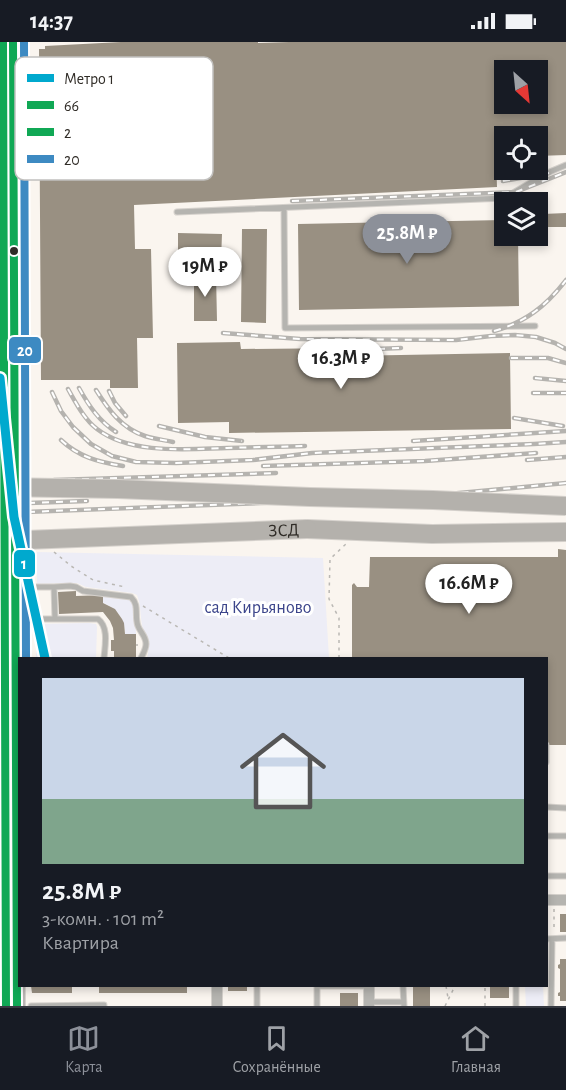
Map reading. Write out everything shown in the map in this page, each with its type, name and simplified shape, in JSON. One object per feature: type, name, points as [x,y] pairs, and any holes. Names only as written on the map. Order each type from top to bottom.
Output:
[{"type":"highway","name":"ЗСД","points":[[0,487],[118,489],[566,506]]},
{"type":"highway","name":"ЗСД","points":[[0,541],[307,529],[432,534],[566,532]]},
{"type":"main road","points":[[1,1006],[1,388],[14,42]]},
{"type":"main road","points":[[0,78],[18,676],[17,1006]]},
{"type":"street","points":[[550,902],[566,900]]},
{"type":"street","points":[[217,1006],[218,987]]},
{"type":"street","points":[[369,987],[369,1004]]},
{"type":"lane","points":[[177,212],[505,198],[545,174],[566,165]]},
{"type":"lane","points":[[284,208],[285,328],[535,326]]},
{"type":"lane","points":[[33,587],[70,586],[83,591],[133,599],[137,625],[146,645],[142,657]]},
{"type":"lane","points":[[54,587],[54,619]]},
{"type":"lane","points":[[15,619],[92,618],[101,621],[105,630],[104,657]]},
{"type":"lane","points":[[548,807],[566,808]]},
{"type":"lane","points":[[548,836],[566,836]]},
{"type":"lane","points":[[548,876],[566,876]]},
{"type":"lane","points":[[551,1006],[549,939],[566,938]]},
{"type":"lane","points":[[257,987],[257,1006]]},
{"type":"lane","points":[[317,987],[317,1006]]},
{"type":"lane","points":[[369,1004],[404,1004],[404,987]]},
{"type":"lane","points":[[516,987],[516,1006]]},
{"type":"lane","points":[[17,1006],[104,1005]]},
{"type":"path","points":[[339,657],[339,618],[329,599],[330,560],[350,540]]},
{"type":"path","points":[[54,552],[93,580],[125,587],[133,599],[224,657]]},
{"type":"path","points":[[549,939],[554,934],[550,902]]},
{"type":"path","points":[[446,987],[448,999]]},
{"type":"path","points":[[445,1006],[454,987]]},
{"type":"path","points":[[485,987],[485,1006]]},
{"type":"green space","name":"сад Кирьяново","points":[[37,552],[323,558],[329,657],[147,657],[148,645],[137,595],[86,587],[77,583],[37,584]]},
{"type":"green space","points":[[103,595],[125,598],[135,605],[136,634],[125,634],[122,619],[112,608],[103,603]]},
{"type":"green space","points":[[36,624],[96,624],[96,657],[36,657]]},
{"type":"green space","points":[[525,987],[543,987],[544,1006],[526,1006]]},
{"type":"building","points":[[121,42],[566,42],[566,155],[548,156],[548,126],[494,126],[494,180],[497,180],[497,187],[134,205],[135,249],[151,249],[153,338],[137,338],[138,388],[110,388],[110,380],[41,380],[40,180],[213,180],[213,57],[39,57],[39,49],[45,49],[45,46]]},
{"type":"building","points":[[566,213],[566,227],[548,227],[548,214]]},
{"type":"building","points":[[494,220],[494,246],[518,246],[519,306],[299,310],[298,224]]},
{"type":"building","points":[[242,229],[267,229],[266,323],[241,322]]},
{"type":"building","points":[[178,233],[222,234],[221,261],[178,260]]},
{"type":"building","points":[[216,274],[217,321],[194,321],[194,275]]},
{"type":"building","points":[[240,342],[241,349],[346,348],[346,356],[510,353],[511,429],[229,433],[229,422],[178,423],[177,343]]},
{"type":"building","points":[[558,549],[566,550],[566,745],[548,745],[548,657],[352,657],[352,585],[354,583],[357,587],[369,587],[370,557],[558,557]]},
{"type":"building","points":[[76,591],[76,596],[103,595],[103,603],[115,609],[122,619],[125,634],[136,634],[136,657],[114,657],[114,651],[111,651],[111,640],[114,640],[113,628],[103,612],[59,614],[58,592]]},
{"type":"building","points":[[560,914],[566,914],[566,932],[560,932]]},
{"type":"building","points":[[560,959],[566,959],[566,1001],[560,1001],[560,996],[558,996]]},
{"type":"building","points":[[31,987],[72,987],[72,993],[32,993]]},
{"type":"building","points":[[99,987],[187,987],[187,993],[99,993]]},
{"type":"building","points":[[228,987],[247,987],[247,991],[228,991]]},
{"type":"building","points":[[413,987],[430,987],[430,1006],[413,1006]]},
{"type":"building","points":[[490,987],[509,987],[509,998],[490,998]]},
{"type":"building","points":[[340,993],[358,993],[358,1006],[340,1006]]},
{"type":"railway","points":[[292,201],[516,192],[566,172]]},
{"type":"railway","points":[[503,181],[549,173]]},
{"type":"railway","points":[[494,331],[526,318],[551,298],[566,280]]},
{"type":"railway","points":[[223,333],[300,339],[456,340],[515,335],[536,337],[566,349]]},
{"type":"railway","points":[[350,350],[401,348]]},
{"type":"railway","points":[[511,358],[548,358],[566,363]]},
{"type":"railway","points":[[535,378],[566,381]]},
{"type":"railway","points":[[79,388],[95,413],[116,432]]},
{"type":"railway","points":[[68,389],[92,425],[126,443],[160,449],[305,446]]},
{"type":"railway","points":[[96,390],[110,411],[136,433],[173,442]]},
{"type":"railway","points":[[109,391],[126,416]]},
{"type":"railway","points":[[52,392],[61,411],[73,427],[91,444],[112,456],[136,462],[253,460],[312,453],[566,442]]},
{"type":"railway","points":[[533,393],[566,393]]},
{"type":"railway","points":[[514,418],[563,426]]},
{"type":"railway","points":[[159,426],[205,437],[242,441]]},
{"type":"railway","points":[[413,441],[566,431]]},
{"type":"railway","points":[[61,440],[89,458],[123,466]]},
{"type":"railway","points":[[263,466],[425,461],[536,453]]},
{"type":"railway","points":[[527,460],[566,457]]},
{"type":"railway","points":[[54,480],[276,473]]},
{"type":"railway","points":[[0,513],[416,497],[566,483]]},
{"type":"railway","points":[[0,504],[87,501]]},
{"type":"metro line","name":"1","points":[[0,378],[14,517],[45,657]]},
{"type":"transit line","name":"2","points":[[3,42],[6,1006]]},
{"type":"transit line","name":"66","points":[[13,42],[17,1006]]},
{"type":"transit line","name":"20","points":[[24,42],[24,57]]},
{"type":"transit line","name":"20","points":[[24,180],[26,657]]}]
